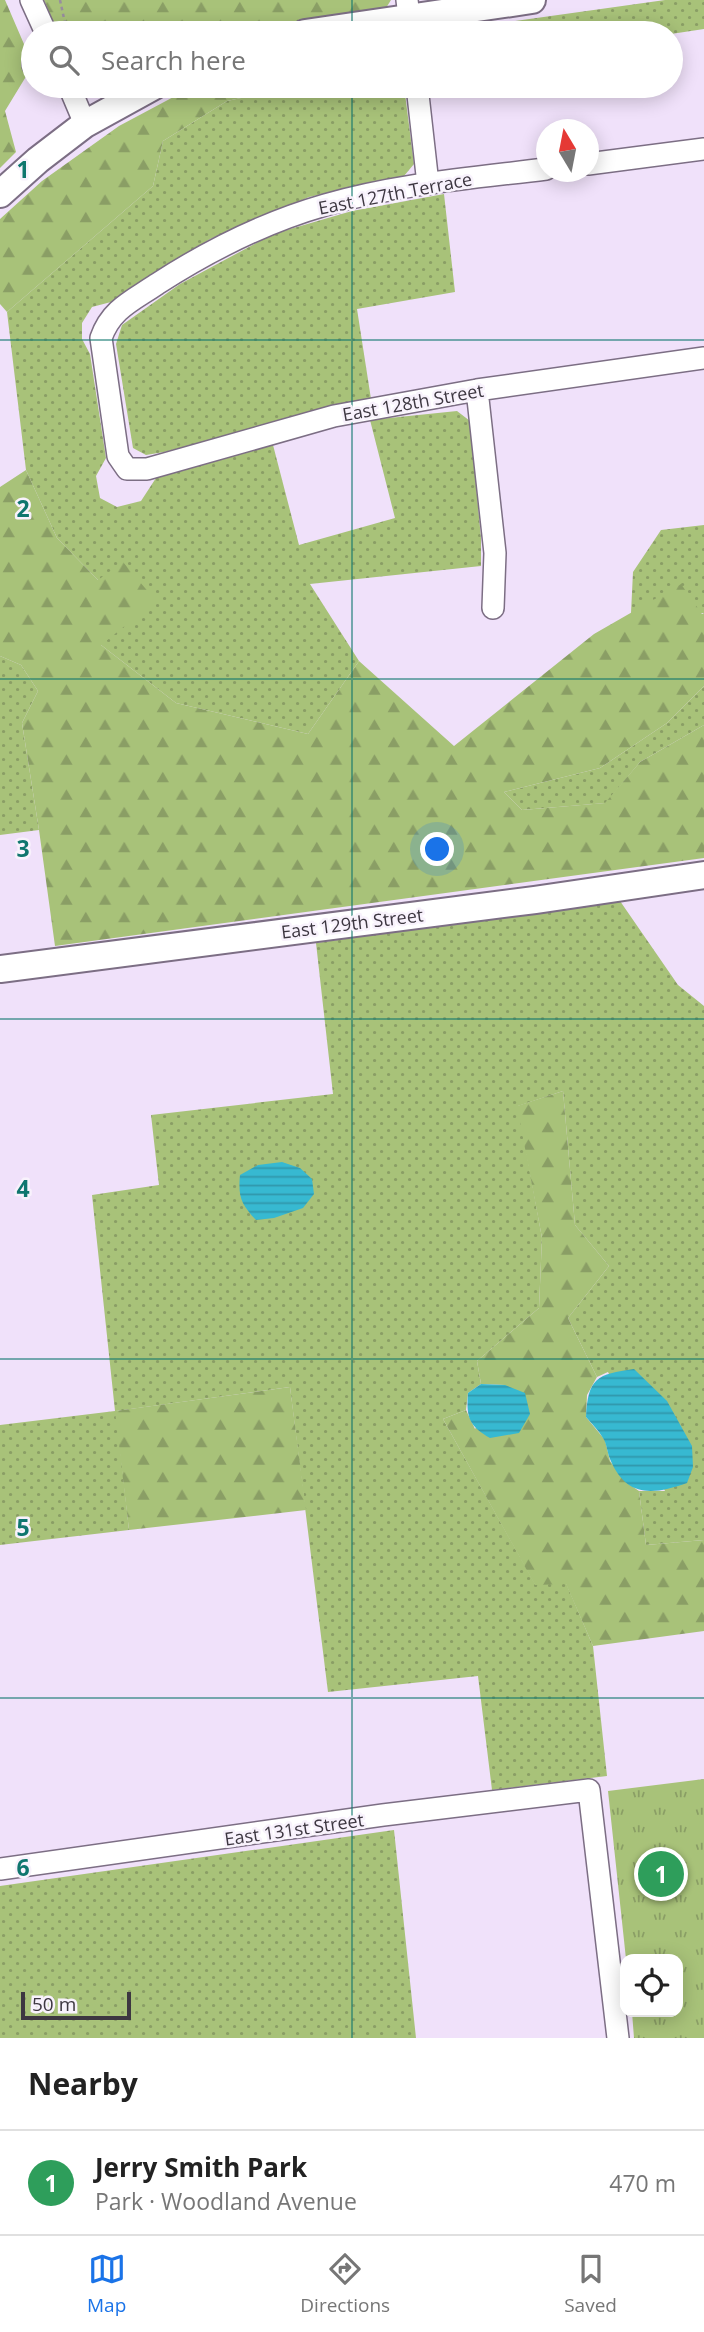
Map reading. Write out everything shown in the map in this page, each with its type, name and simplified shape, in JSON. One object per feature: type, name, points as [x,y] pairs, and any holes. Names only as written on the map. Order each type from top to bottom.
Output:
[{"type":"main road","points":[[383,21],[532,0]]},
{"type":"main road","points":[[0,194],[85,124],[132,98]]},
{"type":"main road","name":"East 129th Street","points":[[0,969],[536,900],[704,875]]},
{"type":"street","points":[[31,0],[41,21]]},
{"type":"street","points":[[74,98],[85,124]]},
{"type":"street","points":[[418,98],[428,184]]},
{"type":"street","points":[[599,162],[704,149]]},
{"type":"street","name":"East 127th Terrace","points":[[127,469],[118,456],[101,338],[106,322],[120,309],[184,267],[276,221],[327,204],[428,184],[536,170]]},
{"type":"street","name":"East 128th Street","points":[[127,469],[147,469],[334,416],[477,390],[704,358]]},
{"type":"street","points":[[477,390],[495,553],[493,608]]},
{"type":"street","name":"East 131st Street","points":[[0,1869],[383,1815],[589,1790],[618,2038]]},
{"type":"path","points":[[60,0],[65,21]]},
{"type":"green space","points":[[0,0],[5,0],[21,37],[21,85],[5,111],[16,152],[0,168]]},
{"type":"green space","points":[[44,0],[391,0],[386,8],[327,21],[53,21]]},
{"type":"green space","points":[[665,0],[704,0],[704,29],[683,32],[683,21],[515,21]]},
{"type":"green space","points":[[172,98],[241,98],[227,101],[163,141],[153,186],[7,312],[0,304],[0,219],[42,181],[119,126]]},
{"type":"green space","points":[[241,98],[406,98],[414,164],[404,176],[309,197],[210,239],[111,302],[92,307],[82,323],[82,339],[90,354],[106,458],[96,476],[100,498],[117,507],[141,501],[156,478],[273,445],[299,545],[395,518],[370,420],[457,411],[470,421],[481,538],[481,566],[310,584],[359,661],[308,734],[176,703],[101,645],[98,580],[57,538],[26,470],[7,312],[153,186],[163,141],[227,101]]},
{"type":"green space","points":[[444,194],[455,292],[357,309],[371,399],[164,452],[146,455],[133,448],[116,344],[122,325],[180,284],[273,234],[352,211]]},
{"type":"green space","points":[[26,470],[57,538],[98,580],[123,562],[156,601],[101,645],[176,703],[308,734],[359,661],[454,746],[594,634],[681,584],[702,614],[704,613],[704,686],[667,723],[600,768],[504,792],[522,810],[605,803],[640,762],[704,725],[704,858],[55,946],[22,723],[38,691],[21,665],[0,656],[0,487]]},
{"type":"green space","points":[[704,525],[704,613],[631,613],[633,572],[661,530]]},
{"type":"green space","points":[[0,656],[21,665],[38,691],[22,723],[39,830],[0,835]]},
{"type":"green space","points":[[704,686],[704,725],[640,762],[606,803],[522,810],[504,792],[600,768],[667,723]]},
{"type":"green space","points":[[620,901],[678,985],[704,1006],[704,1540],[646,1545],[639,1491],[665,1491],[608,1372],[597,1377],[568,1318],[609,1266],[575,1225],[563,1091],[518,1106],[542,1238],[539,1308],[477,1361],[481,1384],[468,1393],[466,1410],[443,1419],[535,1584],[566,1583],[593,1646],[607,1776],[492,1790],[478,1676],[328,1692],[290,1387],[116,1411],[129,1530],[0,1545],[0,1425],[115,1411],[92,1195],[159,1185],[151,1115],[333,1094],[316,943]]},
{"type":"green space","points":[[563,1091],[575,1225],[609,1266],[568,1318],[597,1377],[587,1395],[586,1417],[605,1440],[610,1461],[626,1482],[639,1491],[646,1545],[704,1540],[704,1631],[593,1646],[566,1584],[535,1585],[443,1419],[466,1410],[475,1429],[505,1385],[481,1384],[477,1361],[539,1308],[542,1238],[517,1106]]},
{"type":"green space","points":[[290,1387],[306,1510],[129,1530],[115,1411]]},
{"type":"green space","points":[[704,1779],[704,2038],[634,2038],[632,2017],[683,2017],[683,1954],[625,1954],[608,1791]]},
{"type":"green space","points":[[394,1830],[416,2038],[0,2038],[0,1886]]},
{"type":"water","points":[[282,1162],[300,1168],[312,1179],[314,1194],[303,1208],[274,1218],[256,1220],[242,1200],[240,1175],[258,1165]]},
{"type":"water","points":[[634,1369],[667,1401],[692,1446],[693,1467],[687,1483],[652,1491],[632,1487],[617,1472],[604,1440],[586,1417],[589,1394],[597,1380],[611,1373]]},
{"type":"water","points":[[481,1384],[505,1385],[525,1393],[530,1414],[519,1433],[490,1438],[473,1425],[469,1415],[468,1393]]},
{"type":"place","name":"Jerry Smith Park","points":[[661,1874]]}]
